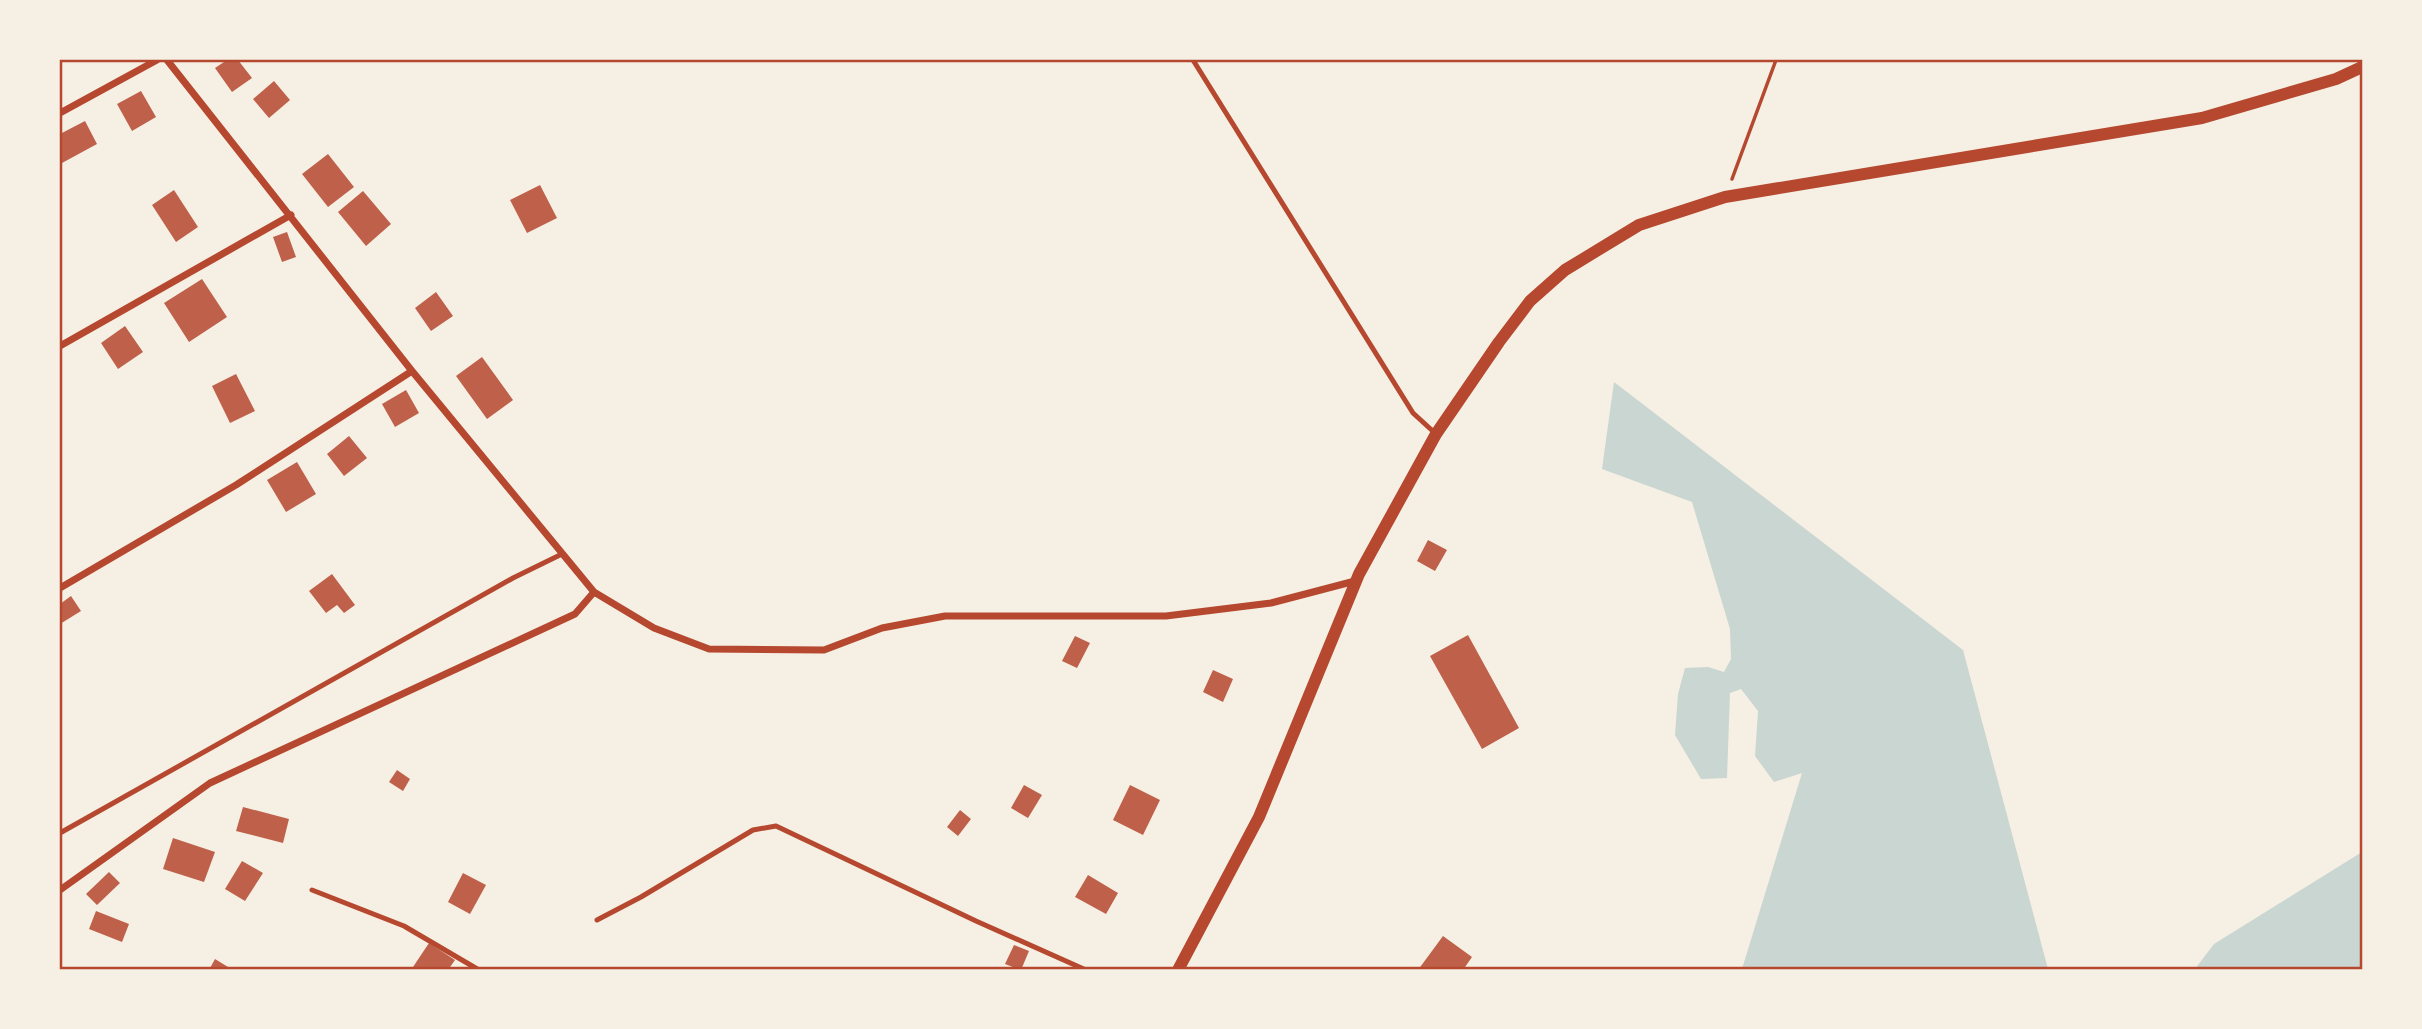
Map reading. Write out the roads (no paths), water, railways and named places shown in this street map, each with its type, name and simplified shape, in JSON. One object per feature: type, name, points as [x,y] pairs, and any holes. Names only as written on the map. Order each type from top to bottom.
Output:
[{"type":"street","points":[[60,113],[157,60]]},
{"type":"street","points":[[167,60],[412,371],[594,592],[654,628],[709,649],[824,650],[882,628],[945,616],[1166,616],[1271,603],[1355,581]]},
{"type":"street","points":[[1178,970],[1259,817],[1355,581],[1436,434],[1499,341],[1530,302],[1565,270],[1639,225],[1725,197],[2202,118],[2324,83],[2362,67]]},
{"type":"street","points":[[60,346],[291,215]]},
{"type":"street","points":[[60,588],[236,485],[412,371]]},
{"type":"street","points":[[60,890],[210,783],[575,614],[594,592]]},
{"type":"lane","points":[[1193,60],[1413,413],[1436,434]]},
{"type":"lane","points":[[60,833],[501,584],[562,554]]},
{"type":"lane","points":[[597,920],[753,830],[776,826],[1086,970]]},
{"type":"lane","points":[[312,890],[404,926],[479,970]]}]
